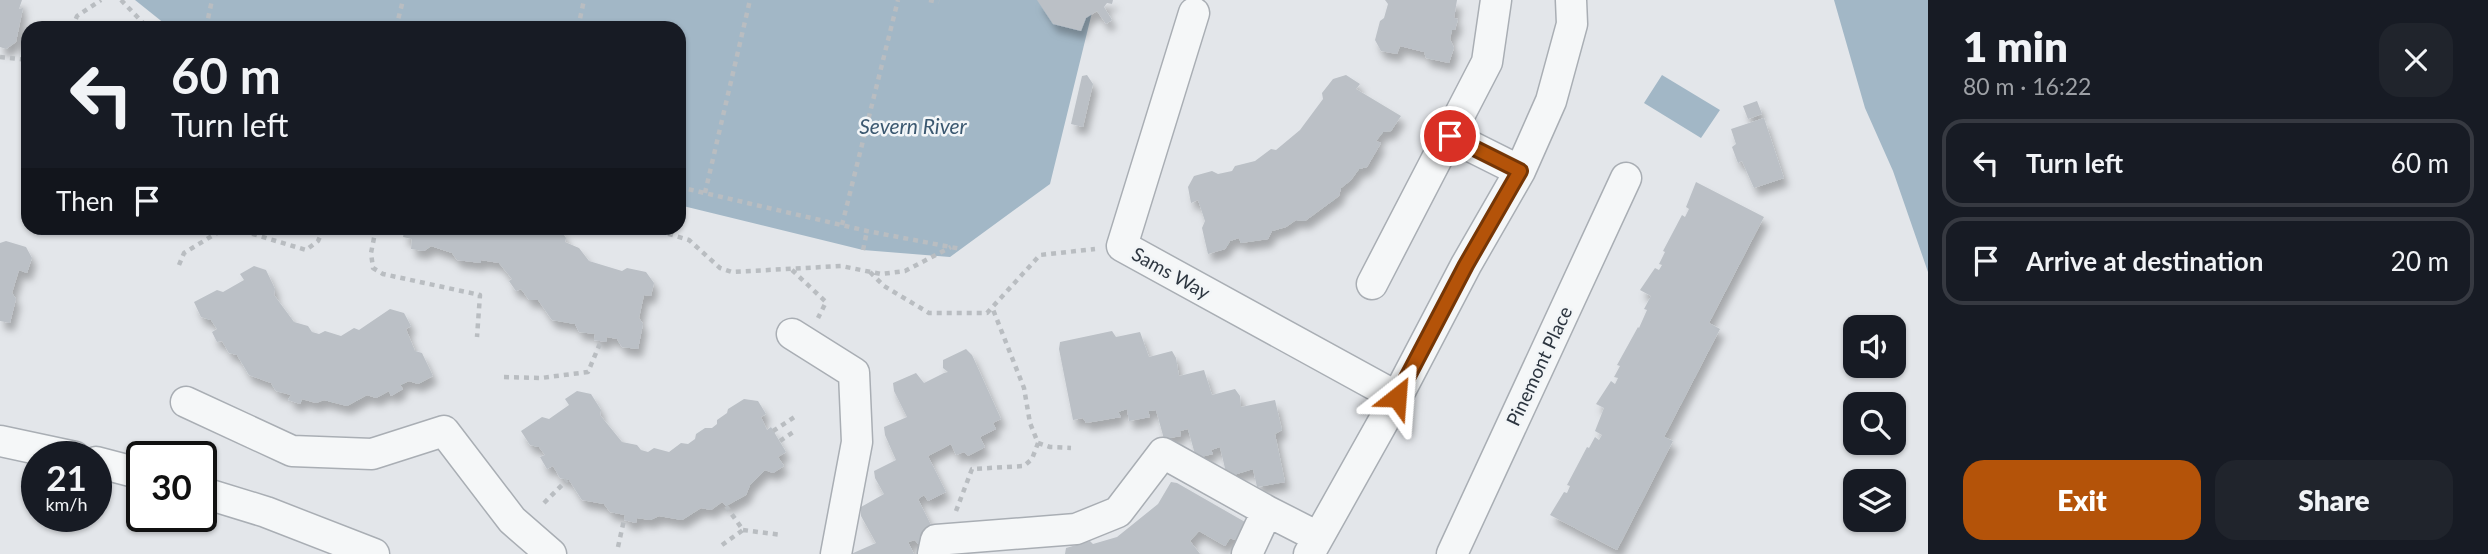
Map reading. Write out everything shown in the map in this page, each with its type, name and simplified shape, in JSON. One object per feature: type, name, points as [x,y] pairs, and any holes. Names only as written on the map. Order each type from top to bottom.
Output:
[{"type":"street","points":[[1372,284],[1487,62],[1496,0]]},
{"type":"street","points":[[939,546],[1076,529],[1118,512],[1163,453],[1267,511],[1314,546],[1520,171],[1551,101],[1572,24],[1571,0]]},
{"type":"street","name":"Sams Way","points":[[1194,13],[1122,246],[1397,397]]},
{"type":"street","points":[[1450,136],[1520,171]]},
{"type":"street","name":"Pinemont Place","points":[[1452,554],[1626,178]]},
{"type":"street","points":[[799,339],[854,373],[857,442],[836,554]]},
{"type":"street","points":[[186,402],[292,451],[372,454],[444,431],[512,520],[551,554]]},
{"type":"street","points":[[0,441],[21,445]]},
{"type":"street","points":[[217,497],[266,512],[374,554]]},
{"type":"street","points":[[1247,554],[1267,511]]},
{"type":"path","points":[[75,21],[77,16],[102,0]]},
{"type":"path","points":[[121,0],[141,21]]},
{"type":"path","points":[[208,21],[212,0]]},
{"type":"path","points":[[398,21],[403,0]]},
{"type":"path","points":[[580,21],[584,0]]},
{"type":"path","points":[[705,193],[750,0]]},
{"type":"path","points":[[842,225],[898,0]]},
{"type":"path","points":[[929,0],[939,2]]},
{"type":"path","points":[[0,57],[21,59]]},
{"type":"path","points":[[686,189],[867,231],[961,249]]},
{"type":"path","points":[[863,250],[867,231]]},
{"type":"path","points":[[179,265],[184,253],[214,235]]},
{"type":"path","points":[[256,235],[306,250],[318,241],[321,235]]},
{"type":"path","points":[[375,235],[371,253],[373,268],[383,274],[480,295],[477,337]]},
{"type":"path","points":[[672,235],[689,240],[720,268],[732,272],[841,266],[881,274],[905,271],[951,247]]},
{"type":"path","points":[[869,271],[884,286],[929,313],[987,313],[1040,255],[1122,246]]},
{"type":"path","points":[[792,269],[826,302],[799,339]]},
{"type":"path","points":[[939,546],[972,469],[1024,466],[1032,459],[1038,443],[1030,423],[1024,388],[992,307]]},
{"type":"path","points":[[504,377],[541,378],[588,372],[601,341]]},
{"type":"path","points":[[774,431],[796,416]]},
{"type":"path","points":[[780,441],[795,431]]},
{"type":"path","points":[[1038,443],[1050,447],[1071,448]]},
{"type":"path","points":[[544,503],[567,480]]},
{"type":"path","points":[[726,506],[743,530]]},
{"type":"path","points":[[618,547],[624,520]]},
{"type":"path","points":[[722,545],[743,530],[782,535]]},
{"type":"water","name":"Severn River","points":[[135,0],[1095,0],[1050,184],[950,257],[863,250],[686,207],[686,21],[161,21]]},
{"type":"water","points":[[1834,0],[1928,0],[1928,272],[1893,171],[1865,108]]},
{"type":"water","points":[[1662,75],[1720,110],[1701,138],[1644,103]]},
{"type":"building","points":[[0,0],[22,0],[19,9],[23,8],[16,42],[6,49],[0,47]]},
{"type":"building","points":[[1037,0],[1113,0],[1112,4],[1107,3],[1104,7],[1112,20],[1106,24],[1097,11],[1086,18],[1081,31],[1053,24]]},
{"type":"building","points":[[1385,0],[1457,0],[1454,18],[1458,19],[1450,39],[1454,48],[1449,63],[1426,58],[1424,52],[1400,46],[1397,54],[1381,51],[1375,40],[1388,4]]},
{"type":"building","points":[[1087,75],[1093,84],[1083,127],[1071,124],[1082,76]]},
{"type":"building","points":[[1346,75],[1360,84],[1356,89],[1401,116],[1391,131],[1383,132],[1376,141],[1381,143],[1367,167],[1359,169],[1341,188],[1339,196],[1305,221],[1296,220],[1286,227],[1272,231],[1268,239],[1241,243],[1239,238],[1230,241],[1225,249],[1208,254],[1202,228],[1205,221],[1198,200],[1191,203],[1188,187],[1194,176],[1212,171],[1218,174],[1232,171],[1235,166],[1255,161],[1271,149],[1276,150],[1300,130],[1323,99],[1322,93],[1333,79]]},
{"type":"building","points":[[1757,101],[1762,114],[1748,119],[1743,106]]},
{"type":"building","points":[[1764,118],[1784,178],[1754,188],[1742,161],[1738,163],[1732,147],[1736,144],[1731,129]]},
{"type":"building","points":[[1696,182],[1764,217],[1709,323],[1720,329],[1664,437],[1673,441],[1617,550],[1550,515],[1564,492],[1567,493],[1570,486],[1567,485],[1587,447],[1589,448],[1595,437],[1599,440],[1602,435],[1595,431],[1604,408],[1596,404],[1611,381],[1615,384],[1618,378],[1614,377],[1620,366],[1617,365],[1639,328],[1651,296],[1640,290],[1655,268],[1659,270],[1662,265],[1659,264],[1665,252],[1663,251],[1682,215],[1685,217],[1689,209],[1686,207]]},
{"type":"building","points":[[564,235],[565,242],[579,248],[589,261],[622,271],[627,268],[646,272],[654,283],[651,296],[644,295],[639,318],[643,324],[638,349],[622,347],[617,339],[607,337],[606,342],[594,340],[595,334],[579,332],[575,324],[552,320],[538,300],[529,300],[521,289],[516,291],[509,281],[512,279],[499,263],[457,260],[452,253],[431,246],[424,251],[411,249],[412,239],[403,237]]},
{"type":"building","points":[[6,241],[26,247],[32,258],[27,273],[19,270],[12,293],[16,299],[10,323],[0,321],[0,243]]},
{"type":"building","points":[[254,266],[266,270],[275,289],[274,295],[294,322],[308,326],[312,332],[319,334],[325,331],[341,336],[354,328],[359,330],[390,309],[404,313],[411,326],[406,329],[415,351],[422,353],[433,376],[418,384],[409,381],[400,385],[403,389],[391,396],[389,391],[376,398],[367,395],[347,406],[324,400],[316,403],[302,399],[300,404],[288,400],[291,395],[276,391],[271,383],[249,375],[237,355],[229,353],[222,341],[217,342],[212,332],[217,329],[211,320],[201,317],[194,302],[217,290],[223,292],[244,280],[240,274]]},
{"type":"building","points":[[1112,331],[1116,337],[1140,332],[1149,357],[1172,351],[1179,376],[1204,370],[1212,395],[1235,389],[1240,396],[1241,407],[1275,400],[1282,430],[1275,434],[1285,482],[1257,487],[1253,469],[1227,477],[1220,447],[1211,450],[1213,454],[1196,458],[1188,429],[1180,431],[1181,436],[1164,439],[1156,410],[1148,411],[1150,417],[1129,421],[1127,409],[1118,412],[1121,417],[1086,423],[1083,418],[1073,420],[1059,349],[1060,342]]},
{"type":"building","points":[[966,349],[972,355],[1001,419],[993,423],[996,429],[980,437],[985,447],[968,456],[964,452],[956,455],[951,444],[928,456],[946,492],[928,501],[924,495],[918,499],[936,535],[918,544],[915,540],[908,542],[914,554],[851,554],[876,543],[861,516],[861,507],[884,494],[874,471],[896,460],[884,427],[907,417],[894,391],[893,383],[916,373],[924,383],[948,372],[943,368],[943,360]]},
{"type":"building","points":[[577,391],[591,394],[601,410],[600,415],[622,442],[637,445],[648,452],[654,448],[669,452],[681,443],[688,444],[695,439],[696,434],[705,428],[712,428],[728,409],[744,399],[758,401],[766,414],[761,417],[767,430],[771,427],[786,452],[778,457],[784,466],[773,473],[765,470],[750,485],[746,495],[726,506],[722,502],[711,510],[701,508],[682,520],[659,516],[650,520],[637,518],[636,523],[624,520],[625,515],[610,512],[604,504],[582,500],[569,480],[560,478],[553,466],[547,469],[540,457],[545,455],[539,447],[530,445],[521,431],[542,417],[549,419],[569,405],[565,399]]},
{"type":"building","points":[[1171,482],[1245,522],[1235,540],[1230,538],[1225,546],[1199,531],[1190,541],[1200,554],[1065,554],[1066,548],[1117,537],[1158,504]]},
{"type":"route","points":[[1397,397],[1466,265],[1520,171],[1450,136]]}]
